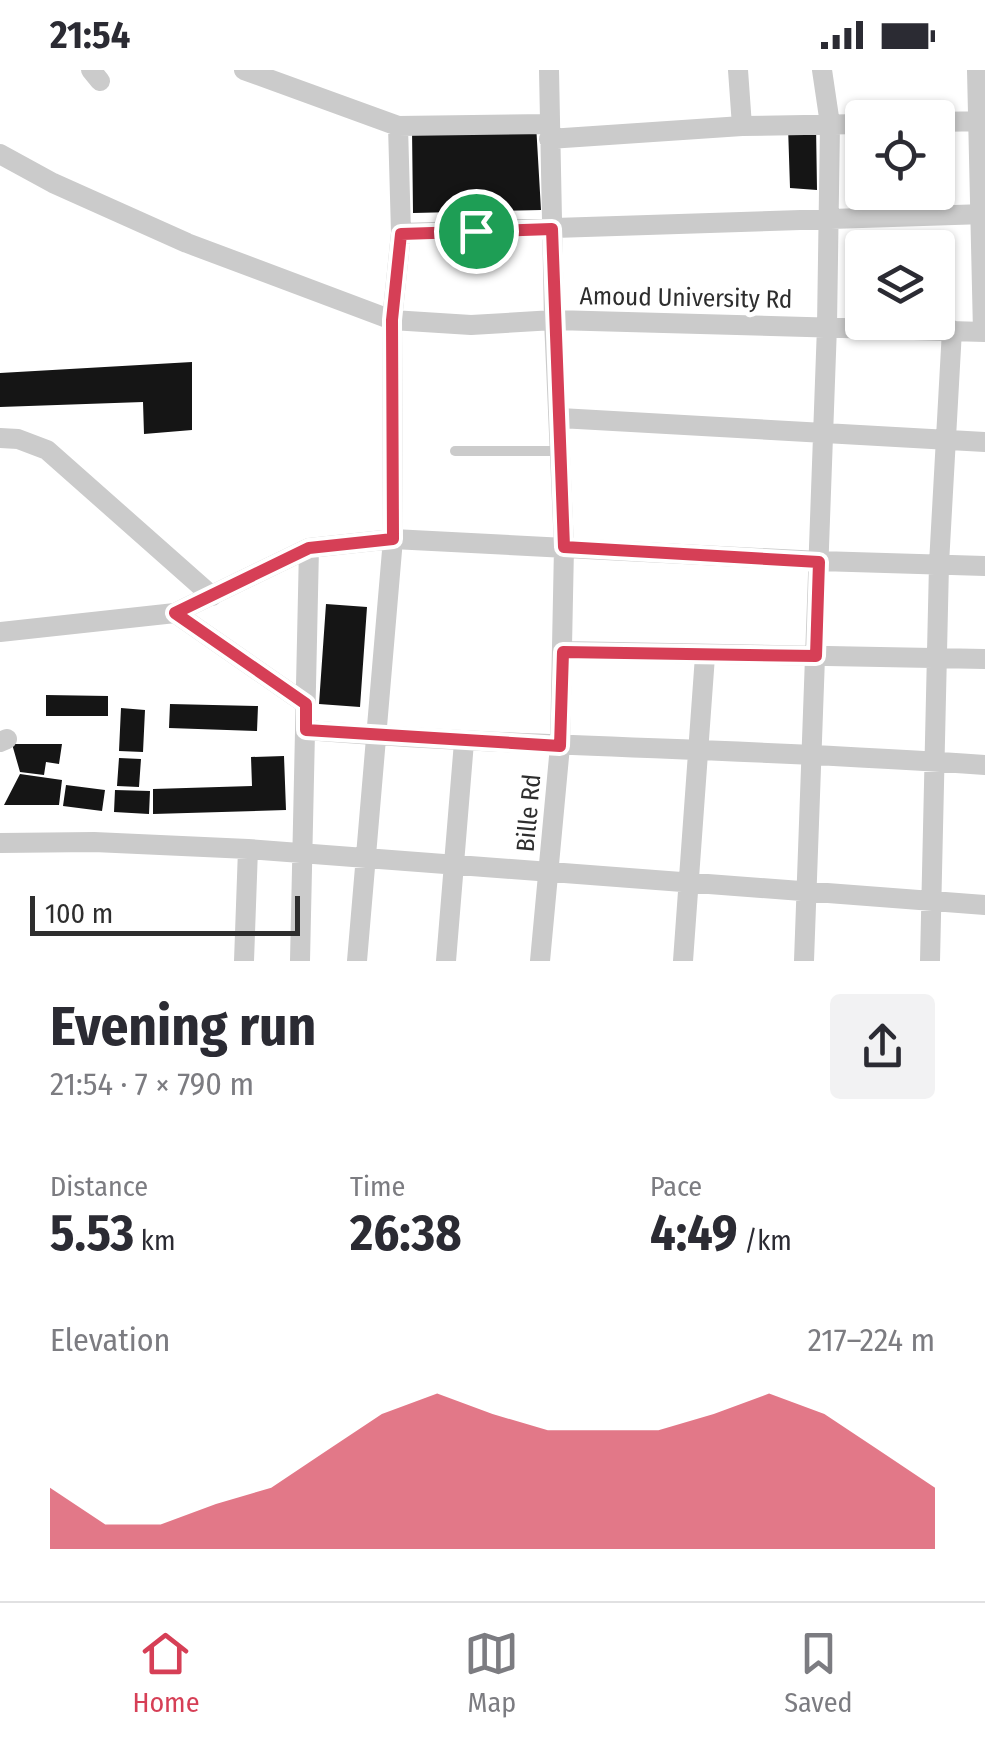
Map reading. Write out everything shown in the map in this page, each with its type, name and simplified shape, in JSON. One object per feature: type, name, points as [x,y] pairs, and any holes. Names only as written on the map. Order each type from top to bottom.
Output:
[{"type":"street","points":[[244,70],[398,126],[550,131],[845,124]]},
{"type":"street","name":"Bille Rd","points":[[540,961],[560,746],[563,652],[564,547],[549,70]]},
{"type":"street","points":[[738,70],[742,126]]},
{"type":"street","points":[[804,961],[827,326],[830,124],[822,70]]},
{"type":"street","points":[[977,70],[982,121],[984,332]]},
{"type":"street","points":[[955,122],[982,121]]},
{"type":"street","points":[[356,961],[393,539],[392,320],[401,234],[398,126]]},
{"type":"street","name":"Amoud University Rd","points":[[0,154],[53,184],[187,244],[392,320],[472,325],[554,320],[845,327]]},
{"type":"street","points":[[401,234],[983,214]]},
{"type":"street","name":"Amoud University Rd","points":[[955,330],[984,332]]},
{"type":"street","points":[[930,961],[939,564],[951,340]]},
{"type":"street","points":[[560,418],[985,442]]},
{"type":"street","points":[[0,438],[18,438],[47,450],[212,596]]},
{"type":"street","points":[[0,632],[175,613],[309,548],[393,539],[819,562],[985,566]]},
{"type":"street","points":[[300,961],[309,548]]},
{"type":"street","points":[[175,613],[306,704]]},
{"type":"street","points":[[563,652],[985,658]]},
{"type":"street","points":[[683,961],[704,656]]},
{"type":"street","points":[[306,730],[464,742],[813,753],[985,765]]},
{"type":"street","points":[[446,961],[464,742]]},
{"type":"street","points":[[0,843],[94,842],[248,849],[985,905]]},
{"type":"street","points":[[244,961],[248,849]]},
{"type":"lane","points":[[455,452],[560,451]]},
{"type":"building","points":[[536,124],[541,210],[413,213],[412,129]]},
{"type":"building","points":[[816,125],[817,190],[790,188],[788,126]]},
{"type":"building","points":[[192,362],[192,430],[144,434],[143,402],[0,407],[0,373]]},
{"type":"building","points":[[326,604],[367,607],[360,707],[319,704]]},
{"type":"building","points":[[46,695],[108,696],[108,716],[46,716]]},
{"type":"building","points":[[170,704],[258,706],[257,731],[169,728]]},
{"type":"building","points":[[121,708],[145,710],[143,752],[119,751]]},
{"type":"building","points":[[12,744],[62,744],[59,764],[46,762],[44,775],[20,772]]},
{"type":"building","points":[[284,756],[286,810],[153,814],[153,789],[252,786],[251,757]]},
{"type":"building","points":[[119,758],[141,759],[139,787],[117,786]]},
{"type":"building","points":[[20,774],[62,780],[59,805],[4,805]]},
{"type":"building","points":[[66,785],[105,790],[102,811],[63,806]]},
{"type":"building","points":[[115,790],[150,791],[149,814],[114,812]]},
{"type":"route","points":[[552,229],[564,547],[819,562],[816,656],[563,652],[560,746],[464,742],[306,730],[306,704],[175,613],[309,548],[393,539],[392,320],[401,234],[476,231],[552,229]]}]
